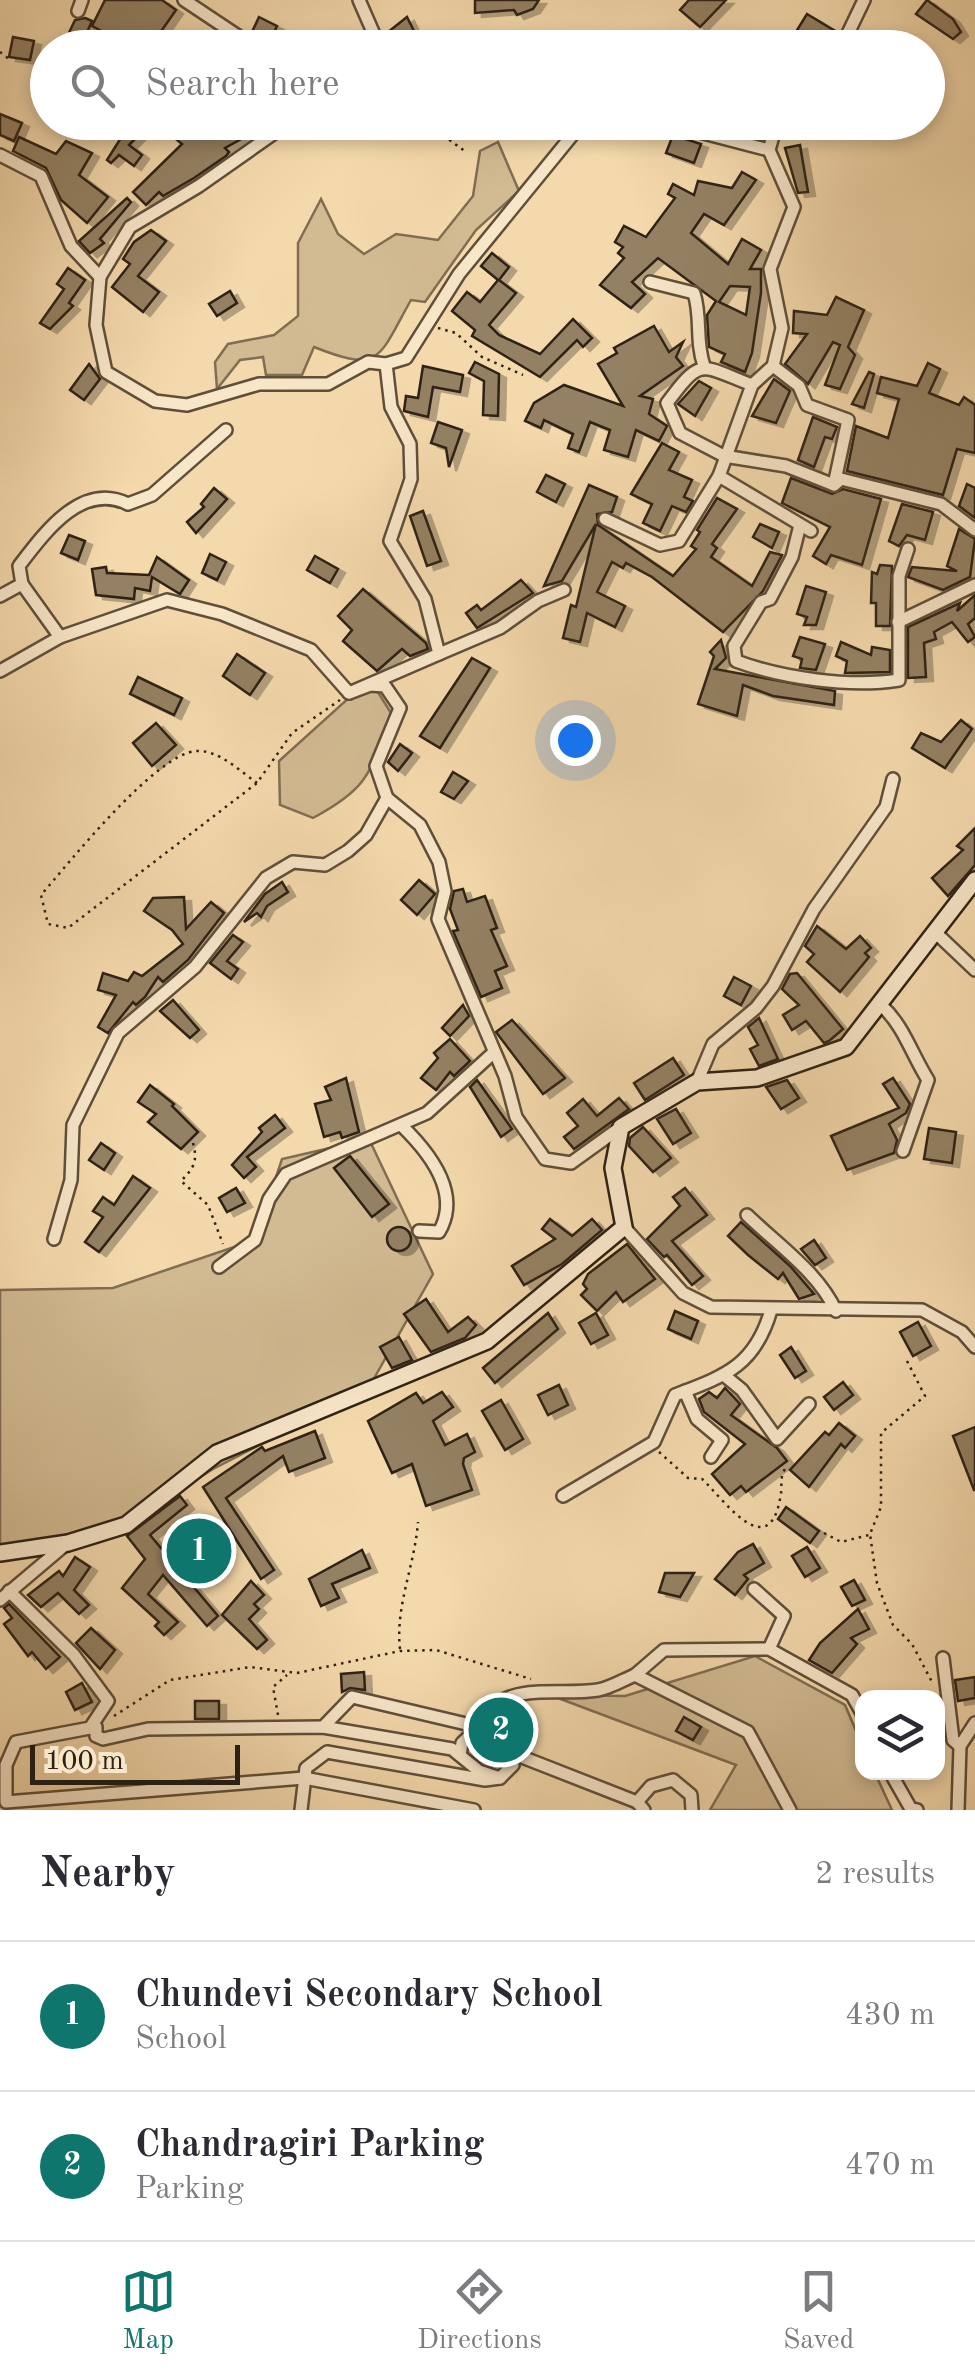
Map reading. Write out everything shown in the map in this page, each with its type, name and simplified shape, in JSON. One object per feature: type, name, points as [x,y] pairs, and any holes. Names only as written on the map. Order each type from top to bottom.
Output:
[{"type":"street","points":[[184,0],[229,30]]},
{"type":"street","points":[[359,0],[372,30]]},
{"type":"street","points":[[850,30],[864,0]]},
{"type":"street","points":[[264,140],[199,186],[130,227],[100,277],[96,326],[106,372],[154,401],[187,405],[258,384],[328,384],[368,362],[386,364],[406,358],[459,274],[568,140]]},
{"type":"street","points":[[730,140],[769,150]]},
{"type":"street","points":[[606,518],[660,545],[680,542],[719,476],[752,385],[774,366],[782,328],[770,269],[794,207],[769,150],[772,140]]},
{"type":"street","points":[[0,154],[41,176],[70,246],[100,277]]},
{"type":"street","points":[[650,282],[694,293],[700,314],[695,338],[704,366]]},
{"type":"street","points":[[386,364],[391,407],[410,444],[411,478],[390,541],[425,599],[439,654]]},
{"type":"street","points":[[752,385],[704,366],[692,370],[667,403],[680,433],[724,456],[786,466],[834,485]]},
{"type":"street","points":[[774,366],[799,386],[807,405],[848,420],[834,485]]},
{"type":"street","points":[[60,636],[22,584],[19,566],[39,540],[88,498],[112,496],[128,504],[152,495],[226,430]]},
{"type":"street","points":[[719,476],[806,528],[770,599],[761,602],[734,646],[736,661],[759,670],[857,682],[899,680],[899,576],[908,549]]},
{"type":"street","points":[[834,485],[841,479],[918,496],[941,504],[975,530]]},
{"type":"street","points":[[0,596],[22,584]]},
{"type":"street","points":[[898,622],[975,585]]},
{"type":"street","points":[[349,693],[500,628],[564,590]]},
{"type":"street","points":[[0,671],[60,636],[166,600],[222,614],[312,650],[349,693]]},
{"type":"street","points":[[349,693],[385,686],[400,708],[376,766],[387,798],[420,825],[438,862],[445,891],[438,918],[492,1054],[505,1076],[516,1118],[545,1159],[571,1163],[621,1127],[697,1082],[757,1078],[846,1046],[975,880]]},
{"type":"street","points":[[697,1082],[713,1044],[756,1008],[773,986],[814,909],[886,806],[893,779]]},
{"type":"street","points":[[54,1239],[71,1180],[73,1126],[118,1033],[195,966],[266,878],[293,862],[325,865],[348,851],[366,835],[387,798]]},
{"type":"street","points":[[936,934],[975,970]]},
{"type":"street","points":[[881,1005],[903,1027],[905,1044],[928,1080],[904,1152]]},
{"type":"street","points":[[219,1267],[256,1240],[269,1199],[286,1174],[428,1113],[492,1054]]},
{"type":"street","points":[[401,1125],[422,1145],[446,1191],[446,1220],[439,1232],[419,1231]]},
{"type":"street","points":[[621,1127],[614,1168],[624,1227],[683,1294],[711,1308],[922,1310],[962,1332],[975,1347]]},
{"type":"street","points":[[747,1216],[794,1255],[827,1292],[836,1311]]},
{"type":"street","points":[[0,1553],[68,1543],[126,1525],[218,1453],[487,1341],[624,1227]]},
{"type":"street","points":[[562,1496],[654,1442],[675,1395],[725,1376],[764,1336],[772,1310]]},
{"type":"street","points":[[725,1376],[742,1390],[777,1440],[810,1404]]},
{"type":"street","points":[[685,1391],[697,1419],[724,1444],[711,1457]]},
{"type":"street","points":[[68,1543],[5,1596],[74,1655],[108,1701],[93,1728],[96,1736],[104,1739],[148,1728],[323,1727],[412,1739],[460,1755],[479,1771],[500,1778]]},
{"type":"street","points":[[754,1589],[784,1616],[769,1649]]},
{"type":"street","points":[[460,1755],[462,1743],[479,1728],[494,1704],[508,1696],[603,1689],[635,1675],[664,1650],[678,1648],[769,1649],[852,1695],[855,1700]]},
{"type":"street","points":[[943,1658],[953,1740],[960,1746]]},
{"type":"street","points":[[635,1675],[748,1732],[790,1810]]},
{"type":"street","points":[[323,1727],[352,1697],[431,1720],[479,1728],[510,1754],[641,1806],[651,1786],[673,1780],[692,1795],[692,1810]]},
{"type":"street","points":[[958,1810],[960,1746],[975,1724]]},
{"type":"street","points":[[93,1728],[16,1742],[6,1765],[6,1802],[304,1778],[474,1810]]},
{"type":"street","points":[[301,1810],[304,1778],[311,1761],[336,1751],[485,1780],[500,1778],[512,1764],[510,1754]]},
{"type":"street","points":[[895,1780],[912,1809],[917,1810]]},
{"type":"path","points":[[0,52],[10,59]]},
{"type":"path","points":[[450,140],[466,152]]},
{"type":"path","points":[[427,325],[456,334],[482,357],[522,375]]},
{"type":"path","points":[[257,783],[212,752],[192,750],[132,792],[41,895],[48,924],[68,928],[257,783],[292,733],[349,693]]},
{"type":"path","points":[[193,1143],[197,1156],[194,1168],[181,1181],[208,1205],[232,1259]]},
{"type":"path","points":[[824,1534],[841,1542],[864,1540],[870,1534],[881,1507],[881,1433],[925,1396],[907,1361]]},
{"type":"path","points":[[654,1442],[661,1455],[688,1478],[702,1478],[741,1522],[753,1527],[766,1525],[774,1517],[780,1499],[781,1471],[785,1469]]},
{"type":"path","points":[[400,1650],[397,1625],[415,1562],[418,1522]]},
{"type":"path","points":[[870,1534],[886,1609],[935,1687]]},
{"type":"path","points":[[93,1728],[170,1680],[250,1667],[288,1674],[400,1650],[436,1650],[530,1678],[540,1691]]},
{"type":"path","points":[[280,1725],[273,1688],[288,1674]]},
{"type":"shaded area","points":[[498,142],[519,191],[476,230],[425,302],[411,300],[376,355],[353,359],[314,347],[302,375],[266,375],[263,357],[240,360],[217,389],[215,362],[228,344],[274,335],[298,316],[298,243],[321,199],[338,234],[364,254],[396,234],[438,240],[473,196],[480,151]]},
{"type":"shaded area","points":[[362,686],[376,689],[391,713],[366,776],[347,797],[313,818],[280,805],[279,761]]},
{"type":"shaded area","points":[[369,1139],[433,1274],[368,1389],[213,1469],[126,1525],[0,1552],[0,1290],[113,1288],[255,1240],[282,1159]]},
{"type":"shaded area","points":[[755,1656],[845,1705],[855,1729],[855,1780],[878,1780],[892,1810],[710,1810],[736,1765],[550,1695],[625,1696]]},
{"type":"building","points":[[105,0],[162,0],[176,10],[162,30],[100,30],[92,26]]},
{"type":"building","points":[[475,0],[539,0],[533,9],[517,15],[514,10],[475,13]]},
{"type":"building","points":[[689,0],[726,0],[700,27],[680,10]]},
{"type":"building","points":[[927,0],[953,19],[961,32],[953,39],[916,14]]},
{"type":"building","points":[[807,14],[833,30],[797,30]]},
{"type":"building","points":[[259,17],[277,26],[275,30],[253,30]]},
{"type":"building","points":[[407,17],[414,30],[391,30]]},
{"type":"building","points":[[75,20],[92,21],[88,30],[70,30]]},
{"type":"building","points":[[13,37],[30,40],[30,60],[9,57]]},
{"type":"building","points":[[0,114],[22,123],[14,141],[0,135]]},
{"type":"building","points":[[19,137],[56,154],[66,141],[92,153],[79,175],[108,197],[87,223],[61,200],[46,168],[13,151]]},
{"type":"building","points":[[120,140],[134,140],[129,145],[142,155],[134,166],[119,155],[111,163],[107,160]]},
{"type":"building","points":[[177,140],[239,140],[225,148],[229,152],[226,156],[163,196],[159,192],[146,205],[133,192],[182,144]]},
{"type":"building","points":[[671,140],[701,144],[694,163],[666,153]]},
{"type":"building","points":[[800,145],[808,192],[798,193],[785,148]]},
{"type":"building","points":[[742,172],[756,180],[724,225],[704,214],[691,233],[728,264],[742,239],[761,250],[750,269],[761,269],[761,293],[752,353],[745,372],[721,362],[725,354],[709,347],[707,315],[716,301],[658,258],[632,282],[645,294],[631,308],[600,285],[624,258],[618,253],[623,247],[615,242],[624,226],[646,237],[675,198],[668,194],[673,184],[694,195],[698,181],[732,188]],"holes":[[[730,286],[750,287],[746,315],[719,302]]]},
{"type":"building","points":[[127,198],[131,202],[100,239],[104,243],[90,253],[79,241]]},
{"type":"building","points":[[151,230],[166,241],[138,276],[159,292],[143,312],[112,287],[130,264],[123,259],[134,242]]},
{"type":"building","points":[[492,253],[509,267],[499,280],[516,293],[489,325],[499,335],[540,354],[573,319],[592,338],[583,347],[577,340],[540,377],[472,336],[475,330],[452,311],[467,292],[480,302],[498,280],[481,266]]},
{"type":"building","points":[[68,268],[85,280],[69,303],[73,306],[50,329],[40,323],[64,289],[57,284]]},
{"type":"building","points":[[230,291],[237,303],[217,316],[209,304]]},
{"type":"building","points":[[836,297],[864,310],[848,347],[855,355],[840,389],[825,385],[840,345],[833,342],[808,384],[785,364],[807,334],[793,333],[794,311],[827,315]]},
{"type":"building","points":[[654,326],[669,352],[683,342],[676,357],[683,366],[640,396],[653,399],[649,414],[667,426],[659,441],[636,430],[628,457],[604,450],[610,430],[590,422],[579,452],[568,448],[573,434],[544,420],[541,428],[525,421],[534,403],[564,385],[623,406],[598,364],[617,353],[614,348]]},
{"type":"building","points":[[475,362],[499,374],[498,416],[483,415],[484,381],[469,373]]},
{"type":"building","points":[[928,363],[940,369],[929,393],[959,405],[964,397],[975,405],[975,453],[957,449],[943,495],[847,471],[856,426],[888,438],[899,399],[877,393],[881,377],[917,386]]},
{"type":"building","points":[[89,364],[100,379],[84,400],[70,390]]},
{"type":"building","points":[[423,366],[463,375],[460,392],[433,387],[428,417],[404,411],[406,396],[418,398]]},
{"type":"building","points":[[869,372],[874,374],[864,408],[852,404]]},
{"type":"building","points":[[774,379],[790,391],[776,423],[752,416]]},
{"type":"building","points":[[699,381],[711,388],[695,416],[678,404]]},
{"type":"building","points":[[813,417],[837,427],[832,439],[825,437],[814,467],[798,460]]},
{"type":"building","points":[[438,422],[462,430],[449,467],[446,448],[431,443]]},
{"type":"building","points":[[662,443],[679,452],[669,470],[692,480],[684,497],[693,501],[686,512],[672,506],[660,531],[643,523],[652,504],[631,494]]},
{"type":"building","points":[[546,475],[565,484],[556,502],[537,492]]},
{"type":"building","points":[[791,478],[832,494],[843,489],[881,499],[862,565],[831,555],[826,564],[813,556],[830,527],[782,503]]},
{"type":"building","points":[[967,484],[975,488],[975,518],[959,506]]},
{"type":"building","points":[[589,485],[617,497],[612,512],[597,514],[598,525],[673,576],[696,549],[691,546],[700,532],[697,530],[717,498],[737,509],[712,544],[717,548],[711,557],[752,586],[770,552],[782,555],[763,591],[723,632],[652,577],[626,563],[623,568],[612,562],[597,592],[625,606],[615,627],[587,613],[580,642],[563,638],[571,605],[576,607],[596,524],[562,581],[544,586]]},
{"type":"building","points":[[214,488],[227,499],[196,533],[187,522],[204,507],[201,504]]},
{"type":"building","points":[[902,504],[933,512],[925,540],[907,535],[899,546],[889,541]]},
{"type":"building","points":[[423,511],[441,561],[427,566],[410,516]]},
{"type":"building","points":[[760,524],[779,532],[772,548],[753,537]]},
{"type":"building","points":[[959,529],[975,539],[970,577],[943,590],[908,577],[912,567],[957,571],[947,566]]},
{"type":"building","points":[[69,535],[85,541],[78,560],[61,553]]},
{"type":"building","points":[[210,554],[226,562],[217,580],[202,573]]},
{"type":"building","points":[[315,556],[338,569],[330,583],[307,570]]},
{"type":"building","points":[[157,557],[189,580],[180,594],[152,577],[150,591],[135,588],[134,599],[96,595],[92,569],[106,567],[107,573],[149,575]]},
{"type":"building","points":[[880,565],[892,566],[890,626],[876,626],[876,603],[871,603],[872,572],[877,574]]},
{"type":"building","points":[[521,580],[533,593],[477,628],[466,613],[477,605],[481,610]]},
{"type":"building","points":[[806,586],[826,592],[816,625],[804,625],[807,617],[797,614]]},
{"type":"building","points":[[363,589],[426,643],[428,649],[410,656],[402,649],[377,671],[343,641],[352,630],[338,616]]},
{"type":"building","points":[[975,595],[975,618],[968,624],[975,637],[968,642],[952,622],[934,632],[936,639],[924,643],[926,677],[908,678],[908,627],[960,603],[957,611]]},
{"type":"building","points":[[800,637],[825,644],[816,670],[800,668],[802,659],[793,656]]},
{"type":"building","points":[[721,640],[726,658],[715,669],[835,691],[834,705],[773,696],[743,685],[737,716],[698,704],[714,656],[710,652]]},
{"type":"building","points":[[841,642],[871,655],[872,647],[890,650],[890,672],[845,673],[847,661],[836,656]]},
{"type":"building","points":[[237,654],[265,673],[250,695],[223,676]]},
{"type":"building","points":[[472,658],[490,668],[440,748],[420,736]]},
{"type":"building","points":[[138,677],[182,698],[174,715],[130,694]]},
{"type":"building","points":[[961,720],[972,729],[945,768],[912,748],[921,733],[941,742]]},
{"type":"building","points":[[156,723],[176,745],[152,766],[133,743]]},
{"type":"building","points":[[400,744],[412,753],[398,771],[388,762]]},
{"type":"building","points":[[453,772],[468,781],[454,799],[441,792]]},
{"type":"building","points":[[975,828],[975,865],[948,896],[932,878],[963,850],[957,846]]},
{"type":"building","points":[[419,880],[435,894],[417,915],[401,900]]},
{"type":"building","points":[[282,882],[288,892],[267,906],[261,917],[257,913],[244,922],[265,894]]},
{"type":"building","points":[[463,889],[467,902],[485,896],[497,928],[491,930],[507,966],[495,971],[502,988],[481,997],[453,931],[458,930],[450,909],[454,891]]},
{"type":"building","points":[[184,897],[186,929],[211,902],[224,913],[188,960],[163,982],[158,977],[145,997],[136,1005],[133,1002],[108,1033],[98,1027],[116,995],[98,990],[103,973],[128,981],[134,972],[142,976],[183,944],[172,930],[144,911],[153,898]]},
{"type":"building","points":[[817,926],[846,949],[860,936],[871,948],[865,953],[869,957],[840,992],[807,962],[814,954],[805,946]]},
{"type":"building","points":[[233,935],[243,942],[227,961],[238,969],[231,979],[210,963]]},
{"type":"building","points":[[797,973],[843,1029],[829,1041],[824,1043],[806,1021],[792,1030],[783,1015],[799,1005],[782,989],[790,974]]},
{"type":"building","points":[[734,977],[751,986],[741,1005],[724,996]]},
{"type":"building","points":[[173,1000],[199,1030],[190,1038],[160,1011]]},
{"type":"building","points":[[463,1005],[469,1016],[450,1036],[442,1028]]},
{"type":"building","points":[[759,1018],[778,1059],[759,1066],[750,1049],[758,1045],[748,1027]]},
{"type":"building","points":[[512,1020],[565,1078],[543,1094],[496,1032]]},
{"type":"building","points":[[450,1039],[470,1061],[454,1076],[450,1072],[436,1090],[421,1078],[438,1058],[434,1053]]},
{"type":"building","points":[[673,1058],[684,1075],[645,1100],[634,1083]]},
{"type":"building","points":[[346,1078],[359,1132],[342,1138],[340,1132],[324,1137],[315,1104],[331,1100],[325,1087]]},
{"type":"building","points":[[893,1078],[910,1104],[906,1113],[889,1124],[897,1140],[894,1153],[847,1170],[831,1136],[899,1108],[883,1084]]},
{"type":"building","points":[[477,1080],[512,1129],[501,1137],[470,1087]]},
{"type":"building","points":[[787,1080],[799,1098],[781,1109],[766,1087]]},
{"type":"building","points":[[150,1085],[174,1104],[198,1132],[181,1149],[148,1122],[156,1114],[138,1102]]},
{"type":"building","points":[[619,1098],[629,1109],[574,1149],[564,1137],[578,1126],[567,1113],[583,1099],[597,1116]]},
{"type":"building","points":[[676,1109],[691,1133],[673,1144],[657,1119]]},
{"type":"building","points":[[275,1115],[285,1128],[247,1157],[256,1167],[244,1178],[232,1165],[262,1132],[259,1128]]},
{"type":"building","points":[[643,1127],[671,1158],[653,1172],[629,1146],[630,1138]]},
{"type":"building","points":[[929,1128],[956,1132],[952,1163],[924,1159]]},
{"type":"building","points":[[101,1143],[115,1153],[104,1170],[89,1160]]},
{"type":"building","points":[[350,1156],[389,1204],[372,1217],[334,1168]]},
{"type":"building","points":[[133,1176],[150,1188],[99,1252],[85,1242],[103,1217],[93,1211],[103,1197],[114,1205]]},
{"type":"building","points":[[236,1188],[245,1203],[227,1212],[219,1198]]},
{"type":"building","points":[[685,1188],[707,1215],[672,1241],[703,1276],[692,1285],[667,1255],[664,1257],[647,1239],[680,1206],[673,1197]]},
{"type":"building","points":[[550,1219],[572,1236],[592,1219],[602,1230],[562,1264],[524,1285],[512,1266],[555,1239],[542,1229]]},
{"type":"building","points":[[741,1222],[790,1266],[814,1294],[799,1299],[783,1273],[778,1279],[728,1236]]},
{"type":"building","points":[[399,1227],[411,1239],[399,1251],[387,1239]]},
{"type":"building","points":[[814,1240],[826,1258],[815,1265],[801,1249]]},
{"type":"building","points":[[627,1244],[655,1279],[623,1302],[616,1292],[597,1311],[581,1295],[587,1289],[583,1284],[588,1274]]},
{"type":"building","points":[[426,1299],[448,1332],[468,1317],[476,1325],[465,1338],[431,1352],[404,1314]]},
{"type":"building","points":[[675,1311],[698,1321],[691,1339],[668,1329]]},
{"type":"building","points":[[548,1313],[558,1329],[495,1383],[483,1368]]},
{"type":"building","points":[[596,1313],[608,1335],[591,1344],[579,1323]]},
{"type":"building","points":[[918,1322],[931,1346],[913,1356],[900,1332]]},
{"type":"building","points":[[399,1337],[412,1360],[392,1368],[380,1347]]},
{"type":"building","points":[[791,1347],[806,1371],[795,1378],[780,1355]]},
{"type":"building","points":[[843,1382],[853,1395],[834,1410],[824,1397]]},
{"type":"building","points":[[559,1385],[568,1405],[548,1415],[538,1395]]},
{"type":"building","points":[[725,1388],[740,1404],[731,1415],[777,1448],[787,1461],[746,1492],[741,1486],[730,1495],[712,1474],[745,1444],[704,1412],[699,1399],[709,1392],[717,1398]]},
{"type":"building","points":[[442,1392],[453,1407],[433,1421],[445,1445],[467,1434],[475,1452],[464,1458],[463,1464],[472,1490],[426,1506],[412,1464],[392,1473],[368,1421],[416,1393],[423,1403]]},
{"type":"building","points":[[501,1400],[523,1439],[505,1450],[482,1411]]},
{"type":"building","points":[[839,1423],[855,1436],[845,1448],[841,1444],[809,1487],[790,1470],[825,1432],[829,1435]]},
{"type":"building","points":[[975,1427],[975,1490],[974,1490],[953,1436]]},
{"type":"building","points":[[315,1431],[325,1458],[289,1472],[283,1456],[226,1498],[274,1570],[261,1579],[203,1487],[262,1447],[265,1451]]},
{"type":"building","points":[[180,1496],[187,1505],[150,1535],[218,1616],[207,1626],[163,1575],[148,1594],[178,1622],[164,1635],[155,1626],[159,1622],[122,1588],[145,1559],[127,1536]]},
{"type":"building","points":[[786,1507],[819,1531],[810,1543],[778,1519]]},
{"type":"building","points":[[753,1544],[764,1563],[744,1575],[748,1579],[735,1595],[715,1579],[738,1552]]},
{"type":"building","points":[[807,1547],[820,1568],[805,1577],[792,1556]]},
{"type":"building","points":[[362,1550],[370,1568],[332,1584],[339,1598],[321,1606],[309,1579]]},
{"type":"building","points":[[75,1557],[90,1567],[74,1590],[89,1605],[79,1614],[58,1593],[41,1607],[28,1595],[59,1571],[63,1576]]},
{"type":"building","points":[[665,1573],[694,1573],[680,1597],[659,1592]]},
{"type":"building","points":[[854,1580],[865,1600],[852,1606],[841,1587]]},
{"type":"building","points":[[251,1581],[264,1595],[254,1604],[259,1609],[249,1619],[267,1640],[257,1649],[222,1615]]},
{"type":"building","points":[[9,1604],[60,1657],[46,1669],[32,1652],[28,1656],[4,1624],[12,1618],[4,1608]]},
{"type":"building","points":[[858,1609],[869,1629],[851,1638],[857,1644],[832,1673],[809,1660],[820,1643]]},
{"type":"building","points":[[91,1628],[115,1650],[100,1669],[76,1643]]},
{"type":"building","points":[[364,1672],[365,1690],[350,1688],[342,1692],[341,1674]]},
{"type":"building","points":[[975,1677],[975,1698],[958,1701],[955,1680]]},
{"type":"building","points":[[82,1683],[92,1702],[75,1710],[66,1692]]},
{"type":"building","points":[[195,1701],[219,1701],[219,1719],[195,1719]]},
{"type":"building","points":[[684,1717],[701,1727],[693,1740],[676,1731]]},
{"type":"place","name":"Chundevi Secondary School","points":[[199,1551]]},
{"type":"place","name":"Chandragiri Parking","points":[[501,1730]]}]
